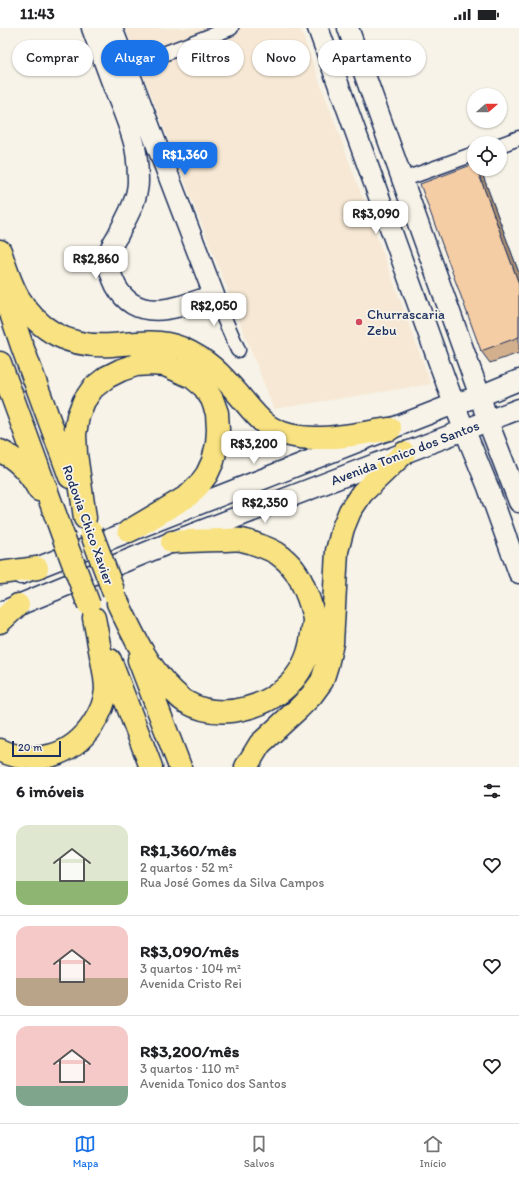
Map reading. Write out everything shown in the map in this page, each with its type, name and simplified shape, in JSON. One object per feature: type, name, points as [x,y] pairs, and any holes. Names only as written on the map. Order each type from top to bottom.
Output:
[{"type":"highway","points":[[0,251],[17,296],[32,316],[47,330],[66,340],[85,344],[102,345],[159,342],[184,349],[207,362],[221,375],[255,414],[268,425],[282,433],[326,438],[390,429]]},
{"type":"highway","name":"Rodovia Chico Xavier","points":[[0,282],[88,525],[180,767]]},
{"type":"highway","name":"Rodovia Chico Xavier","points":[[0,363],[151,767]]},
{"type":"highway","points":[[88,525],[76,454],[75,434],[78,416],[84,401],[93,388],[107,377],[121,370],[136,365],[165,365],[192,377],[204,387],[212,399],[217,412],[217,444],[213,461],[207,474],[192,493],[129,531]]},
{"type":"highway","points":[[0,451],[11,456],[24,468],[34,482],[65,540]]},
{"type":"highway","points":[[246,767],[260,744],[311,696],[322,681],[332,643],[337,551],[343,528],[350,511],[362,493],[404,453]]},
{"type":"highway","points":[[116,598],[148,662],[167,686],[184,701],[203,710],[228,712],[254,706],[283,691],[306,662],[311,643],[314,620],[310,601],[302,582],[290,564],[278,553],[240,540],[172,542]]},
{"type":"highway","points":[[0,573],[37,568]]},
{"type":"highway","points":[[0,622],[9,609]]},
{"type":"highway","points":[[0,750],[6,754],[22,758],[37,759],[53,757],[66,751],[78,742],[97,718],[106,691],[105,676],[92,611]]},
{"type":"street","points":[[92,28],[101,43]]},
{"type":"street","points":[[112,28],[114,40]]},
{"type":"street","points":[[169,52],[231,28]]},
{"type":"street","points":[[318,28],[454,404],[488,487],[519,573]]},
{"type":"street","points":[[348,28],[488,422],[519,502]]},
{"type":"street","points":[[119,76],[133,138],[137,162],[138,183],[130,212],[109,253],[108,266],[113,279],[120,292],[128,301],[139,307],[150,310],[164,310],[179,307],[214,295]]},
{"type":"street","points":[[120,76],[238,350]]},
{"type":"street","points":[[507,142],[519,138]]},
{"type":"street","points":[[402,180],[467,157]]},
{"type":"street","name":"Avenida Tonico dos Santos","points":[[0,581],[37,568],[454,404],[480,396],[519,380]]},
{"type":"street","name":"Avenida Tonico dos Santos","points":[[9,609],[172,542],[519,409]]},
{"type":"shaded area","points":[[125,28],[300,28],[304,40],[252,40],[252,76],[310,76],[310,55],[431,384],[274,409],[144,76],[169,76],[169,40],[130,40]]},
{"type":"building","points":[[467,167],[467,176],[480,176],[519,284],[519,337],[481,351],[420,184]]},
{"type":"place","name":"Churrascaria Zebu","points":[[359,322]]}]
